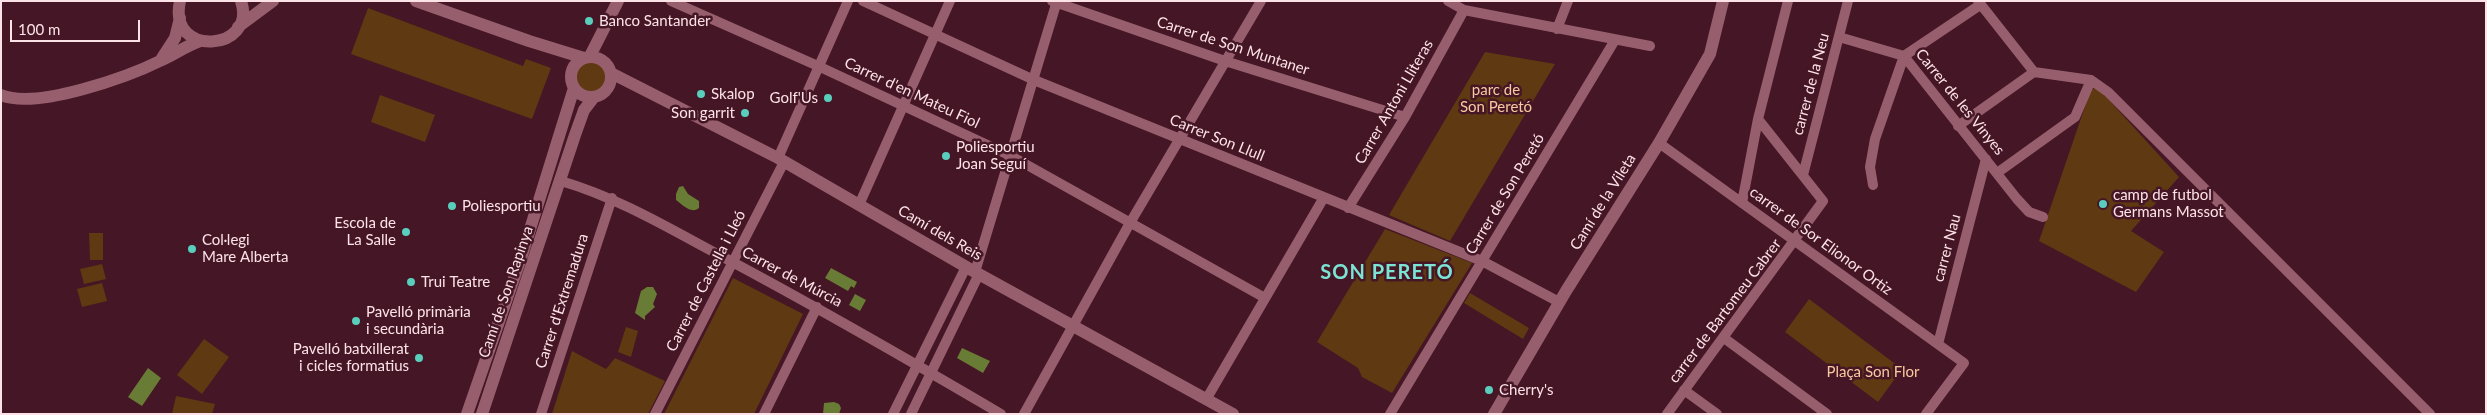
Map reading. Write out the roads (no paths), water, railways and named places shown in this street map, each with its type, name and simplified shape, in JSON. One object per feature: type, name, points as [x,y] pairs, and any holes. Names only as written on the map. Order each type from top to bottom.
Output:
[{"type":"street","points":[[161,60],[175,38],[180,18],[180,1]]},
{"type":"street","points":[[238,27],[242,17],[241,1]]},
{"type":"street","points":[[180,18],[190,36],[200,41],[211,43],[222,41],[231,36],[238,27],[273,1]]},
{"type":"street","points":[[416,1],[565,53],[604,61]]},
{"type":"street","points":[[572,72],[574,65],[587,57],[600,39],[618,1]]},
{"type":"street","name":"Carrer d'en Mateu Fiol","points":[[672,1],[818,66],[1011,156],[1265,298]]},
{"type":"street","name":"Carrer de Castella i Lleó","points":[[655,414],[781,160],[818,66],[848,1]]},
{"type":"street","name":"Carrer Son Llull","points":[[863,1],[1034,80],[1323,199],[1482,261],[1559,302]]},
{"type":"street","points":[[859,205],[950,1]]},
{"type":"street","points":[[1024,414],[1130,223],[1261,1]]},
{"type":"street","points":[[1448,1],[1464,10],[1650,46]]},
{"type":"street","points":[[1557,29],[1568,1]]},
{"type":"street","name":"Camí de la Vileta","points":[[1494,414],[1559,302],[1659,143],[1710,54],[1724,1]]},
{"type":"street","points":[[1742,203],[1758,119],[1788,1]]},
{"type":"street","name":"carrer de la Neu","points":[[1803,175],[1848,1]]},
{"type":"street","points":[[911,414],[932,373],[973,271],[1011,156],[1055,2]]},
{"type":"street","name":"Carrer de Son Muntaner","points":[[1055,2],[1225,61],[1405,117]]},
{"type":"street","points":[[1873,184],[1870,167],[1875,139],[1904,56],[1979,3],[2034,72]]},
{"type":"street","name":"Carrer Antoni Lliteras","points":[[1348,208],[1405,117],[1464,10]]},
{"type":"street","name":"Carrer de les Vinyes","points":[[1839,37],[1904,56],[1958,126],[2029,212],[2043,217]]},
{"type":"street","points":[[600,39],[604,61],[611,73],[609,88]]},
{"type":"street","name":"Carrer de Son Peretó","points":[[1390,414],[1615,40]]},
{"type":"street","points":[[1,95],[43,99],[115,79],[200,41]]},
{"type":"street","points":[[565,53],[572,72],[574,88],[583,95],[594,97],[609,88],[628,83]]},
{"type":"street","points":[[1958,126],[2034,72],[2091,80],[2108,92],[2430,414]]},
{"type":"street","name":"Camí dels Reis","points":[[611,73],[781,160],[973,271],[1233,414]]},
{"type":"street","points":[[1997,173],[2075,117],[2091,80]]},
{"type":"street","name":"Camí de Son Rapinya","points":[[467,414],[519,263],[574,88]]},
{"type":"street","name":"Camí de Son Rapinya","points":[[482,414],[584,110],[594,97]]},
{"type":"street","points":[[1758,119],[1803,175]]},
{"type":"street","name":"carrer de Sor Elionor Ortiz","points":[[1659,143],[1964,364],[1926,414]]},
{"type":"street","name":"carrer Nau","points":[[1938,344],[1986,159]]},
{"type":"street","name":"carrer de Bartomeu Cabrer","points":[[1667,414],[1795,242],[1823,201],[1803,175]]},
{"type":"street","name":"Carrer de Múrcia","points":[[561,181],[612,198],[817,307],[1001,414]]},
{"type":"street","name":"Carrer d'Extremadura","points":[[541,414],[612,198]]},
{"type":"street","points":[[1207,398],[1323,199]]},
{"type":"street","points":[[893,414],[917,365],[973,271]]},
{"type":"street","points":[[764,414],[817,307]]},
{"type":"street","points":[[1724,338],[1827,414]]},
{"type":"street","points":[[1684,390],[1717,414]]},
{"type":"place","name":"Banco Santander","points":[[589,21]]},
{"type":"place","name":"Skalop","points":[[701,94]]},
{"type":"place","name":"Golf'Us","points":[[828,98]]},
{"type":"place","name":"Son garrit","points":[[745,113]]},
{"type":"place","name":"Poliesportiu Joan Seguí","points":[[946,156]]},
{"type":"place","name":"camp de futbol Germans Massot","points":[[2103,204]]},
{"type":"place","name":"Poliesportiu","points":[[452,206]]},
{"type":"place","name":"Escola de La Salle","points":[[406,232]]},
{"type":"place","name":"Col·legi Mare Alberta","points":[[192,249]]},
{"type":"place","name":"Trui Teatre","points":[[411,282]]},
{"type":"place","name":"Pavelló primària i secundària","points":[[356,321]]},
{"type":"place","name":"Pavelló batxillerat i cicles formatius","points":[[419,358]]},
{"type":"place","name":"Cherry's","points":[[1489,390]]},
{"type":"district","name":"SON PERETÓ","points":[[1387,273]]},
{"type":"park label","name":"parc de Son Peretó","points":[[1496,98]]},
{"type":"park label","name":"Plaça Son Flor","points":[[1873,372]]}]
